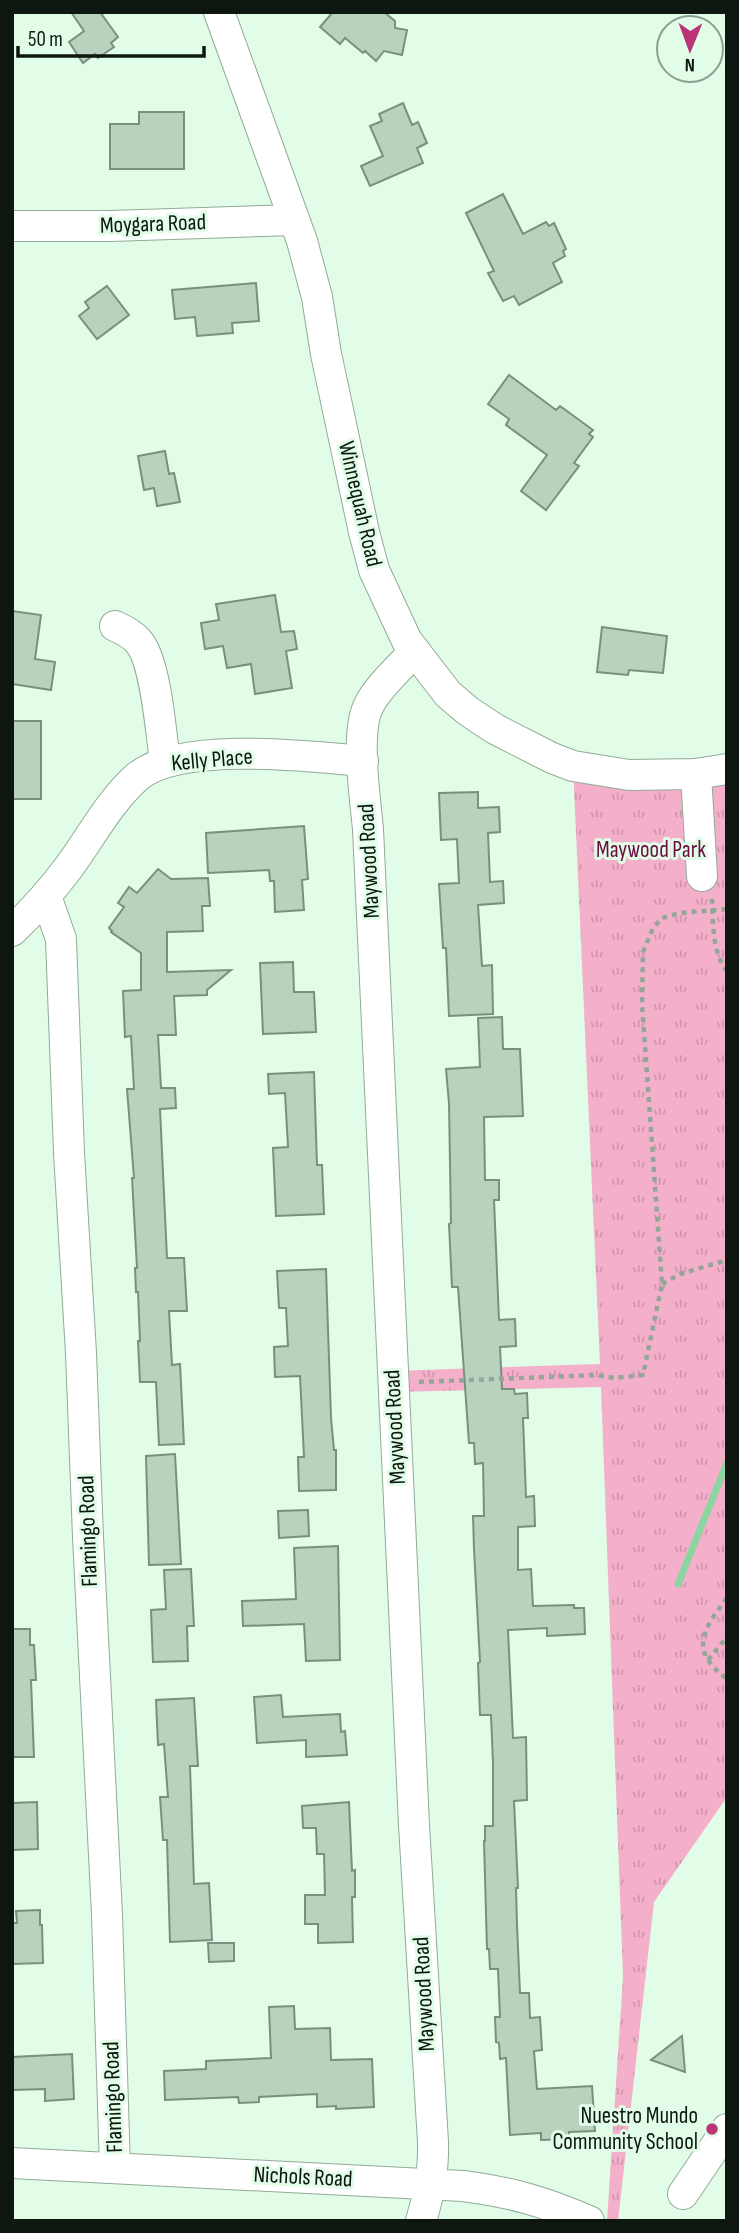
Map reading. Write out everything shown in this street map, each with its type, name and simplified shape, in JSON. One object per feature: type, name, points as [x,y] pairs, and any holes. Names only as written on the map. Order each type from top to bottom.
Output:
[{"type":"street","name":"Winnequah Road","points":[[219,12],[294,220],[317,297],[331,377],[374,570],[395,620],[415,651],[448,694],[468,711],[495,729],[573,766],[629,775],[696,774],[727,769]]},
{"type":"street","name":"Moygara Road","points":[[12,226],[294,220]]},
{"type":"street","points":[[115,626],[138,640],[148,659],[165,762]]},
{"type":"street","name":"Maywood Road","points":[[415,651],[369,703],[363,721],[363,761],[414,1825],[432,2122],[433,2158],[421,2221]]},
{"type":"street","name":"Kelly Place","points":[[12,931],[46,896],[120,795],[144,772],[165,762],[225,754],[363,761]]},
{"type":"street","points":[[696,774],[702,876]]},
{"type":"street","name":"Flamingo Road","points":[[46,896],[61,939],[107,1915],[115,2168]]},
{"type":"street","points":[[683,2194],[727,2129]]},
{"type":"street","name":"Nichols Road","points":[[12,2163],[430,2184],[504,2191],[550,2204],[589,2221]]},
{"type":"path","points":[[702,876],[712,898],[716,944],[727,971]]},
{"type":"path","points":[[393,1383],[643,1375],[662,1284],[642,1004],[643,952],[653,928],[662,918],[680,913],[727,909]]},
{"type":"path","points":[[662,1284],[680,1273],[727,1260]]},
{"type":"path","points":[[727,1598],[704,1633],[702,1649],[712,1667],[727,1679]]},
{"type":"path","points":[[708,1660],[727,1637]]},
{"type":"green space","name":"Maywood Park","points":[[573,766],[727,769],[727,1797],[654,1902],[618,2221],[607,2221],[623,1977],[601,1387],[394,1392],[393,1371],[600,1364]]},
{"type":"building","points":[[71,12],[100,12],[118,37],[111,43],[114,47],[98,58],[95,54],[83,63],[69,42],[84,31]]},
{"type":"building","points":[[333,12],[384,12],[395,21],[395,28],[407,30],[402,55],[384,51],[376,61],[345,38],[340,44],[320,27]]},
{"type":"building","points":[[403,103],[412,125],[418,122],[427,143],[417,148],[423,163],[370,186],[361,166],[383,156],[370,126],[382,121],[379,114]]},
{"type":"building","points":[[139,112],[184,112],[184,169],[110,169],[110,124],[139,124]]},
{"type":"building","points":[[503,194],[523,234],[546,222],[549,226],[554,223],[566,249],[563,251],[565,256],[553,263],[562,282],[519,305],[514,296],[503,301],[488,273],[494,271],[466,213]]},
{"type":"building","points":[[256,283],[259,321],[232,323],[233,333],[197,336],[195,317],[175,319],[172,290]]},
{"type":"building","points":[[107,286],[129,315],[97,339],[79,316],[89,308],[85,302]]},
{"type":"building","points":[[509,375],[556,410],[560,406],[593,430],[589,434],[593,437],[574,463],[579,466],[546,510],[521,491],[547,455],[506,425],[509,419],[488,404]]},
{"type":"building","points":[[165,451],[169,474],[174,473],[180,502],[157,506],[154,488],[144,490],[138,456]]},
{"type":"building","points":[[275,595],[281,632],[294,631],[297,649],[286,651],[292,688],[255,694],[251,664],[227,668],[223,646],[205,649],[201,623],[219,620],[216,604]]},
{"type":"building","points":[[12,611],[41,615],[35,659],[55,662],[51,690],[12,684]]},
{"type":"building","points":[[602,627],[667,636],[663,673],[629,670],[628,675],[597,672]]},
{"type":"building","points":[[12,721],[41,721],[41,799],[12,799]]},
{"type":"building","points":[[478,792],[478,808],[499,807],[500,832],[488,833],[490,882],[503,881],[504,903],[478,905],[482,966],[492,965],[493,1014],[449,1016],[446,948],[443,948],[439,884],[459,883],[457,839],[441,840],[439,793]]},
{"type":"building","points":[[304,826],[308,879],[302,880],[304,910],[275,912],[274,881],[270,881],[269,870],[208,873],[206,833]]},
{"type":"building","points":[[158,869],[171,879],[208,878],[210,906],[202,906],[203,931],[167,932],[167,972],[231,970],[207,990],[207,995],[174,996],[176,1035],[158,1035],[161,1088],[175,1088],[176,1108],[160,1109],[167,1258],[184,1258],[187,1311],[169,1311],[172,1365],[180,1364],[184,1444],[159,1445],[156,1382],[140,1382],[134,1178],[127,1089],[134,1089],[131,1036],[125,1037],[123,991],[141,990],[141,953],[109,928],[124,907],[118,903],[129,887],[137,893]]},
{"type":"building","points":[[293,962],[294,992],[314,992],[316,1032],[263,1034],[260,963]]},
{"type":"building","points":[[502,1017],[503,1049],[520,1049],[523,1116],[484,1117],[485,1180],[499,1180],[499,1200],[494,1200],[499,1320],[515,1319],[516,1346],[500,1347],[502,1389],[514,1389],[515,1394],[527,1393],[528,1418],[523,1418],[526,1497],[534,1496],[535,1526],[518,1527],[518,1570],[531,1569],[533,1606],[574,1605],[574,1608],[584,1608],[585,1634],[547,1636],[547,1628],[508,1630],[513,1738],[526,1737],[527,1800],[514,1801],[520,1993],[529,1993],[530,2018],[540,2017],[542,2050],[534,2051],[537,2089],[592,2086],[595,2131],[569,2132],[569,2139],[541,2140],[541,2133],[510,2135],[506,2058],[500,2059],[499,2043],[496,2042],[495,2017],[500,2017],[498,1969],[490,1969],[487,1949],[484,1841],[485,1826],[493,1826],[493,1763],[491,1715],[480,1715],[473,1516],[484,1516],[483,1463],[475,1464],[474,1443],[469,1443],[458,1287],[452,1287],[446,1069],[480,1067],[478,1018]]},
{"type":"building","points":[[314,1072],[317,1165],[322,1165],[324,1214],[276,1216],[273,1148],[288,1147],[285,1093],[269,1094],[268,1074]]},
{"type":"building","points":[[326,1269],[336,1490],[299,1491],[298,1457],[304,1457],[300,1376],[275,1377],[274,1347],[288,1346],[286,1308],[279,1308],[277,1271]]},
{"type":"building","points":[[175,1454],[181,1564],[149,1565],[146,1456]]},
{"type":"building","points":[[308,1510],[309,1536],[279,1538],[278,1511]]},
{"type":"building","points":[[338,1546],[340,1660],[306,1661],[304,1624],[243,1626],[242,1601],[296,1599],[294,1548]]},
{"type":"building","points":[[191,1569],[194,1626],[187,1626],[188,1661],[153,1662],[151,1610],[166,1609],[164,1570]]},
{"type":"building","points":[[12,1629],[30,1629],[30,1645],[34,1645],[36,1680],[31,1680],[34,1757],[12,1757]]},
{"type":"building","points":[[281,1695],[283,1717],[340,1714],[347,1755],[306,1757],[306,1740],[257,1743],[254,1697]]},
{"type":"building","points":[[194,1698],[198,1766],[190,1766],[194,1884],[209,1883],[212,1940],[170,1942],[167,1840],[163,1840],[160,1797],[168,1797],[164,1744],[158,1745],[156,1700]]},
{"type":"building","points":[[37,1802],[38,1849],[12,1850],[12,1803]]},
{"type":"building","points":[[349,1802],[352,1871],[355,1870],[355,1897],[352,1897],[353,1942],[318,1943],[318,1924],[305,1924],[305,1895],[325,1895],[324,1854],[317,1854],[316,1828],[303,1828],[302,1806]]},
{"type":"building","points":[[40,1910],[43,1963],[12,1964],[12,1923],[17,1923],[16,1911]]},
{"type":"building","points":[[208,1943],[234,1943],[234,1961],[209,1962]]},
{"type":"building","points":[[294,2006],[295,2029],[330,2028],[331,2060],[372,2059],[374,2107],[317,2107],[317,2094],[259,2097],[259,2102],[239,2103],[238,2097],[165,2100],[164,2071],[206,2069],[206,2061],[271,2058],[269,2007]]},
{"type":"building","points":[[682,2036],[685,2072],[651,2060]]},
{"type":"building","points":[[72,2054],[74,2099],[45,2101],[45,2089],[12,2090],[12,2057]]},
{"type":"waterway","points":[[678,1584],[727,1463]]},
{"type":"place","name":"Nuestro Mundo Community School","points":[[712,2129]]}]
